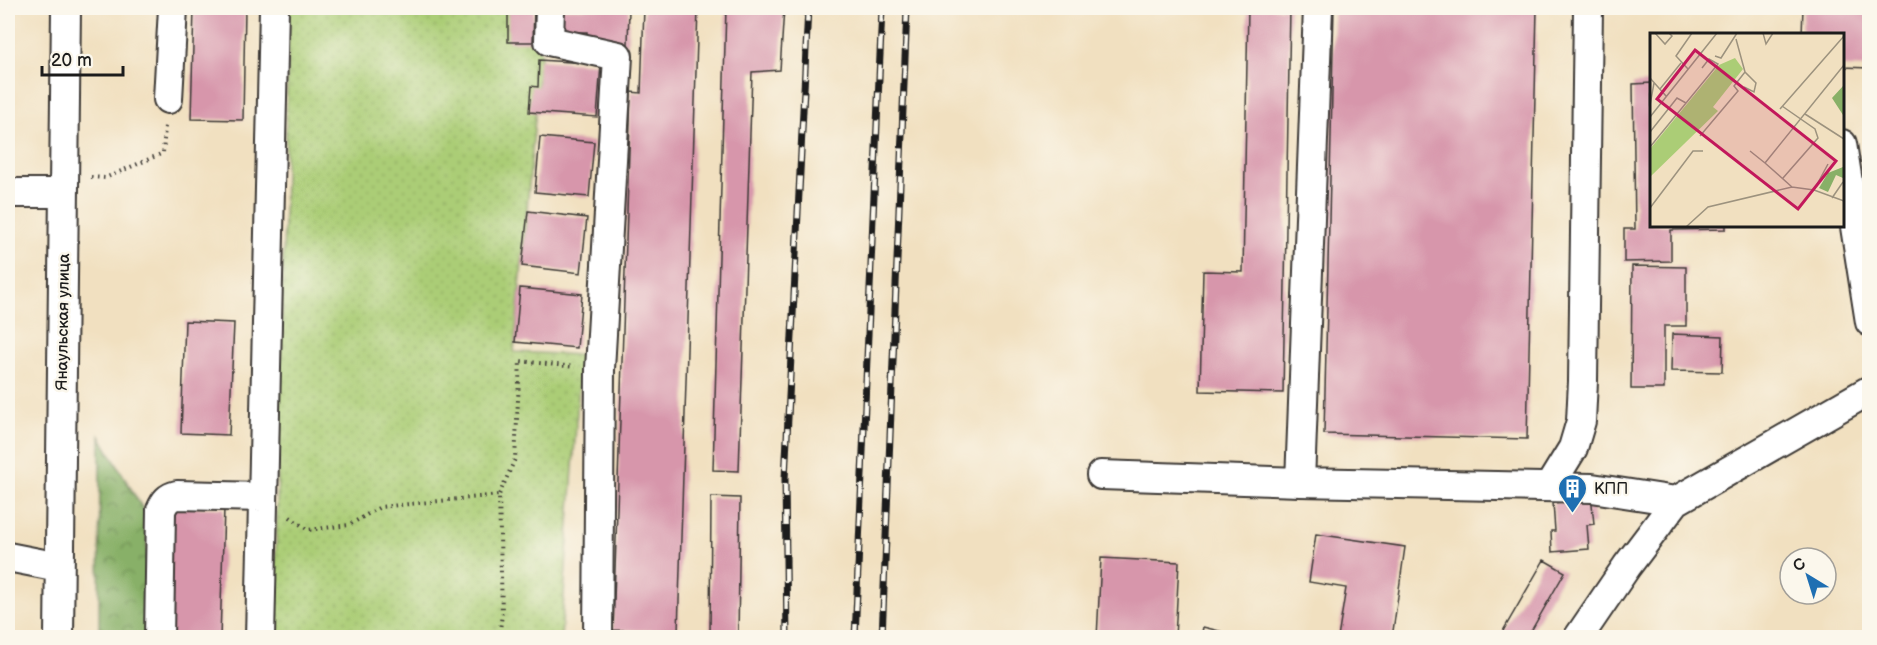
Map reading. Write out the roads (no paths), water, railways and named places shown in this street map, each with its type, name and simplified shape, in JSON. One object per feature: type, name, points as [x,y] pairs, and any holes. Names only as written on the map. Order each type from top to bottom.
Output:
[{"type":"street","name":"Янаульская улица","points":[[59,638],[66,8]]},
{"type":"street","points":[[168,99],[173,8]]},
{"type":"street","points":[[260,638],[274,8]]},
{"type":"street","points":[[550,8],[549,41],[618,56],[600,369],[598,638]]},
{"type":"street","points":[[1300,482],[1317,8]]},
{"type":"street","points":[[1549,487],[1573,448],[1581,421],[1588,8]]},
{"type":"street","points":[[1844,157],[1869,322]]},
{"type":"street","points":[[8,193],[63,184]]},
{"type":"street","points":[[1578,638],[1627,566],[1676,501],[1869,390]]},
{"type":"street","points":[[1101,475],[1592,488],[1676,501]]},
{"type":"street","points":[[159,638],[161,510],[165,502],[177,495],[263,497]]},
{"type":"street","points":[[8,557],[59,567]]},
{"type":"railway","points":[[787,638],[785,479],[808,8]]},
{"type":"railway","points":[[855,638],[882,8]]},
{"type":"railway","points":[[882,638],[907,8]]},
{"type":"place","name":"КПП","points":[[1573,514]]}]
